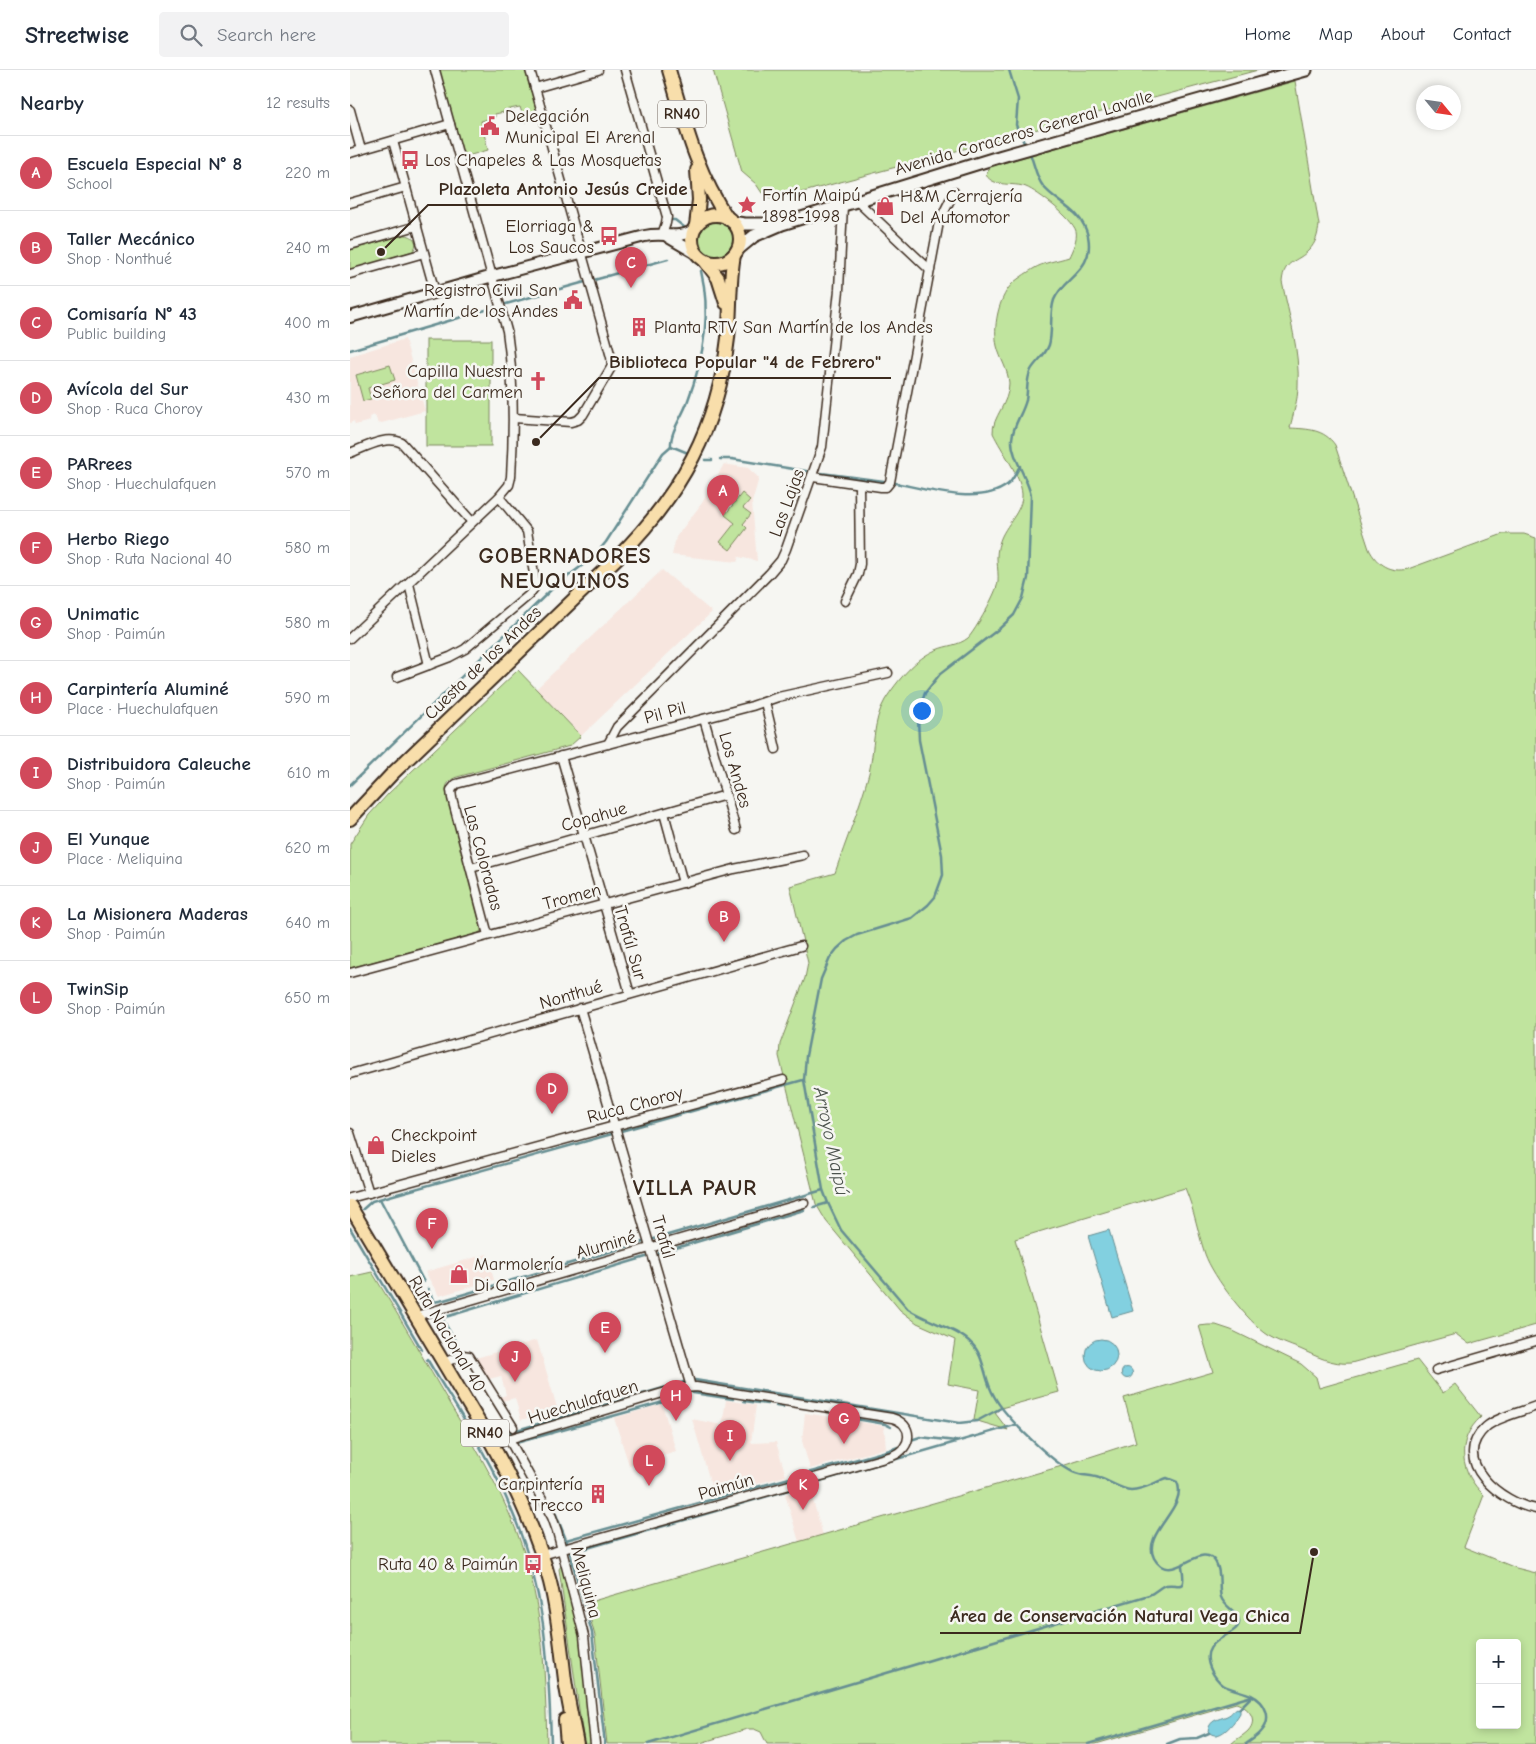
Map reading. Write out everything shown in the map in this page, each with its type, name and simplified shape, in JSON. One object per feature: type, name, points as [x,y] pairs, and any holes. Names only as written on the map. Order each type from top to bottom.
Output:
[{"type":"main road","name":"RN40","points":[[669,70],[695,158],[710,190],[739,235],[740,240],[735,252]]},
{"type":"main road","name":"Avenida Coraceros General Lavalle","points":[[735,252],[750,238],[782,224],[1035,146],[1306,70]]},
{"type":"main road","name":"RN40","points":[[695,158],[699,200],[693,245],[702,258]]},
{"type":"main road","points":[[695,228],[708,216],[718,215],[730,220]]},
{"type":"main road","name":"Avenida Coraceros General Lavalle","points":[[730,220],[744,224],[782,224]]},
{"type":"main road","points":[[702,258],[721,262],[735,252]]},
{"type":"main road","name":"Cuesta de los Andes","points":[[350,819],[392,774],[610,565],[658,514],[689,466],[709,423],[723,370],[730,316],[731,275],[735,252]]},
{"type":"main road","name":"Cuesta de los Andes","points":[[702,258],[718,278],[730,316]]},
{"type":"main road","name":"Ruta Nacional 40","points":[[350,1206],[492,1444],[519,1497],[542,1554],[556,1611],[565,1682],[577,1744]]},
{"type":"main road","name":"Ruta Nacional 40","points":[[565,1682],[567,1744]]},
{"type":"street","points":[[350,638],[499,497],[510,481],[514,418],[508,331],[435,70]]},
{"type":"street","points":[[514,418],[575,422],[583,415],[610,370],[611,357],[530,70]]},
{"type":"street","points":[[535,88],[598,70]]},
{"type":"street","points":[[625,70],[667,217],[662,235]]},
{"type":"street","points":[[350,110],[361,150]]},
{"type":"street","points":[[350,153],[450,124]]},
{"type":"street","points":[[393,140],[435,292]]},
{"type":"street","points":[[350,203],[406,187]]},
{"type":"street","points":[[813,477],[883,487],[890,482],[940,218],[954,192]]},
{"type":"street","points":[[857,201],[930,270]]},
{"type":"street","name":"Las Lajas","points":[[608,744],[617,727],[777,565],[786,549],[813,477],[823,440],[839,290],[843,205]]},
{"type":"street","points":[[350,245],[417,226]]},
{"type":"street","points":[[350,317],[493,276],[645,236],[679,236],[695,228]]},
{"type":"street","points":[[662,235],[702,258]]},
{"type":"street","points":[[350,274],[424,253]]},
{"type":"street","points":[[350,453],[386,440],[399,442],[407,448],[472,522]]},
{"type":"street","points":[[845,601],[858,574],[860,564],[859,484]]},
{"type":"street","points":[[397,677],[458,653],[472,644],[534,588],[535,580],[528,531],[499,497]]},
{"type":"street","points":[[409,584],[429,665]]},
{"type":"street","name":"Pil Pil","points":[[452,788],[461,782],[704,719],[778,697],[888,673]]},
{"type":"street","points":[[765,702],[776,749]]},
{"type":"street","name":"Los Andes","points":[[704,719],[736,830]]},
{"type":"street","name":"Trafúl Sur","points":[[561,756],[630,994]]},
{"type":"street","name":"Las Coloradas","points":[[452,788],[451,796],[488,935]]},
{"type":"street","name":"Copahue","points":[[471,868],[726,795]]},
{"type":"street","points":[[664,813],[683,883]]},
{"type":"street","name":"Tromen","points":[[350,973],[749,865],[803,855]]},
{"type":"street","name":"Nonthué","points":[[350,1074],[801,946]]},
{"type":"street","name":"Trafúl","points":[[580,1008],[691,1387]]},
{"type":"street","name":"Ruca Choroy","points":[[350,1198],[783,1080]]},
{"type":"street","points":[[350,1134],[369,1193]]},
{"type":"street","name":"Aluminé","points":[[416,1316],[804,1203]]},
{"type":"street","points":[[1436,1370],[1536,1341]]},
{"type":"street","points":[[444,1363],[464,1355],[470,1357],[513,1427]]},
{"type":"street","name":"Huechulafquen","points":[[492,1444],[676,1389],[691,1387],[705,1387],[892,1418],[904,1424],[908,1436]]},
{"type":"street","points":[[1536,1406],[1488,1425],[1477,1442],[1474,1454],[1478,1470],[1494,1490],[1518,1504],[1536,1509]]},
{"type":"street","name":"Paimún","points":[[542,1554],[892,1456],[903,1449],[908,1436]]},
{"type":"street","name":"Meliquina","points":[[509,1439],[552,1517],[562,1549],[584,1636],[595,1744]]},
{"type":"shaded area","points":[[405,339],[425,411],[378,424],[375,415],[369,417],[370,421],[355,425],[354,421],[350,423],[350,356]]},
{"type":"shaded area","points":[[724,464],[748,468],[759,478],[752,502],[757,561],[739,557],[737,562],[672,555],[676,537],[702,503]]},
{"type":"shaded area","points":[[662,570],[712,612],[581,736],[536,689]]},
{"type":"shaded area","name":"Marmolería Di Gallo","points":[[487,1254],[494,1280],[439,1296],[425,1272]]},
{"type":"shaded area","points":[[537,1340],[559,1414],[542,1419],[540,1414],[521,1420],[515,1398],[502,1401],[500,1397],[506,1395],[501,1376],[489,1379],[476,1358]]},
{"type":"shaded area","points":[[726,1400],[756,1405],[751,1443],[776,1442],[786,1476],[714,1495],[692,1419],[722,1425]]},
{"type":"shaded area","points":[[662,1404],[676,1451],[629,1465],[614,1418]]},
{"type":"shaded area","points":[[805,1413],[884,1426],[886,1448],[810,1469],[802,1441]]},
{"type":"shaded area","points":[[809,1487],[823,1535],[799,1542],[785,1494]]},
{"type":"green space","points":[[439,70],[525,70],[539,118],[525,122],[520,107],[504,110],[504,112],[495,114],[495,117],[481,121],[488,150],[464,157]]},
{"type":"green space","points":[[713,70],[1258,70],[777,199],[762,193],[756,184],[742,172]]},
{"type":"green space","points":[[1295,81],[1319,225],[1313,244],[1309,250],[1288,265],[1282,282],[1293,334],[1298,373],[1298,391],[1290,428],[1321,433],[1335,445],[1369,549],[1380,563],[1390,569],[1408,569],[1503,534],[1524,534],[1536,538],[1536,1325],[1469,1344],[1456,1334],[1351,1363],[1337,1363],[1318,1357],[1268,1335],[1241,1310],[1209,1264],[1185,1188],[1015,1239],[1059,1392],[1001,1408],[995,1413],[1008,1430],[974,1420],[979,1390],[948,1384],[955,1340],[917,1323],[900,1310],[826,1221],[816,1204],[779,1056],[780,1044],[805,978],[808,963],[790,886],[835,873],[869,773],[874,735],[878,717],[885,700],[895,685],[914,664],[936,650],[960,643],[971,634],[997,587],[998,547],[1002,535],[1017,512],[1022,500],[1018,479],[993,433],[993,427],[1006,397],[1009,383],[997,346],[996,322],[1003,298],[1013,283],[1037,267],[1069,257],[1076,237],[1076,231],[1068,219],[1046,200],[1026,187],[994,182],[986,175],[988,170],[992,166]]},
{"type":"green space","points":[[716,221],[729,226],[734,239],[729,252],[716,257],[703,252],[698,239],[703,226]]},
{"type":"green space","points":[[404,235],[413,238],[416,245],[413,251],[350,270],[350,250]]},
{"type":"green space","points":[[426,340],[491,340],[491,446],[426,446]]},
{"type":"green space","points":[[390,365],[395,380],[368,388],[371,399],[363,401],[356,375]]},
{"type":"green space","points":[[742,493],[750,500],[743,508],[751,514],[743,524],[747,528],[730,550],[720,542],[735,523],[725,515]]},
{"type":"green space","points":[[518,670],[581,736],[570,746],[457,777],[447,785],[446,792],[481,931],[477,934],[350,968],[350,844],[369,815],[389,793]]},
{"type":"green space","points":[[372,1272],[482,1459],[501,1495],[517,1533],[531,1576],[540,1624],[547,1744],[350,1744],[350,1277]]},
{"type":"green space","points":[[1216,1325],[1231,1330],[1301,1364],[1316,1377],[1319,1388],[1417,1360],[1443,1393],[1455,1384],[1481,1417],[1467,1436],[1464,1446],[1466,1467],[1470,1477],[1484,1495],[1464,1547],[1516,1568],[1536,1573],[1536,1744],[1231,1744],[1248,1731],[1252,1722],[1251,1714],[1248,1710],[1236,1703],[1096,1744],[767,1744],[761,1732],[747,1729],[697,1744],[607,1744],[595,1636],[586,1603],[1062,1466],[1136,1442],[1124,1398],[1213,1372],[1199,1326]]},
{"type":"green space","points":[[561,1566],[564,1568],[579,1633],[591,1744],[584,1744],[559,1569]]},
{"type":"water","points":[[1109,1230],[1133,1311],[1112,1317],[1088,1236]]},
{"type":"water","points":[[1101,1339],[1107,1340],[1112,1344],[1116,1349],[1116,1361],[1112,1366],[1107,1370],[1101,1371],[1095,1370],[1090,1366],[1086,1361],[1085,1355],[1086,1349],[1090,1344],[1095,1340]]},
{"type":"water","points":[[1125,1368],[1129,1368],[1132,1373],[1131,1377],[1125,1378],[1122,1375],[1122,1371]]},
{"type":"water","points":[[1237,1708],[1240,1710],[1240,1713],[1226,1730],[1217,1735],[1208,1731],[1213,1722],[1229,1715]]},
{"type":"waterway","name":"Arroyo Maipú","points":[[1009,70],[1018,99],[1016,125],[1026,147]]},
{"type":"waterway","name":"Arroyo Maipú","points":[[1029,151],[1043,186],[1074,213],[1085,227],[1089,248],[1083,266],[1058,292],[1054,300],[1049,345],[1029,373],[1026,400],[1012,439],[1014,453],[1031,496],[1028,578],[1023,598],[1014,615],[940,674],[925,693],[918,718],[919,740],[942,855],[943,875],[935,897],[912,918],[857,935],[846,941],[830,958],[821,979],[806,1056],[804,1080],[823,1190],[828,1203],[841,1230],[908,1309],[950,1329],[972,1344],[980,1355],[991,1390],[1000,1405],[1030,1438],[1064,1467],[1076,1473],[1099,1478],[1131,1490],[1136,1490],[1167,1478],[1177,1482],[1179,1491],[1177,1501],[1154,1539],[1152,1549],[1154,1558],[1161,1566],[1169,1568],[1203,1556],[1210,1557],[1218,1567],[1221,1597],[1225,1604],[1236,1614],[1239,1621],[1238,1626],[1233,1631],[1213,1644],[1209,1651],[1208,1659],[1211,1670],[1223,1685],[1248,1694],[1261,1702],[1267,1716],[1265,1727],[1246,1744]]},
{"type":"waterway","points":[[668,220],[675,220],[684,227]]},
{"type":"waterway","points":[[607,276],[668,259]]},
{"type":"waterway","points":[[671,446],[672,435],[693,387],[704,338],[706,305],[701,271]]},
{"type":"waterway","points":[[594,280],[605,277]]},
{"type":"waterway","points":[[506,304],[585,282]]},
{"type":"waterway","points":[[350,350],[496,307]]},
{"type":"waterway","points":[[671,446],[688,453]]},
{"type":"waterway","points":[[596,554],[606,542],[663,453],[671,446]]},
{"type":"waterway","points":[[720,459],[732,459],[806,471]]},
{"type":"waterway","points":[[705,460],[712,460]]},
{"type":"waterway","points":[[895,483],[952,494],[982,494],[996,491],[1007,485],[1013,479],[1020,466]]},
{"type":"waterway","points":[[821,473],[884,481]]},
{"type":"waterway","points":[[350,785],[554,587],[592,558]]},
{"type":"waterway","points":[[621,1131],[803,1080]]},
{"type":"waterway","points":[[363,1209],[372,1201],[612,1134]]},
{"type":"waterway","points":[[654,1239],[823,1190]]},
{"type":"waterway","points":[[380,1199],[424,1282]]},
{"type":"waterway","points":[[814,1207],[828,1203]]},
{"type":"waterway","points":[[659,1253],[804,1210]]},
{"type":"waterway","points":[[350,1228],[422,1350]]},
{"type":"waterway","points":[[428,1289],[434,1302],[444,1300],[643,1242]]},
{"type":"waterway","points":[[442,1318],[646,1257]]},
{"type":"waterway","points":[[440,1315],[462,1353]]},
{"type":"waterway","points":[[466,1358],[474,1372]]},
{"type":"waterway","points":[[427,1359],[493,1470],[522,1538],[538,1595],[543,1624],[549,1683],[551,1744]]},
{"type":"waterway","points":[[479,1380],[483,1388]]},
{"type":"waterway","points":[[695,1380],[959,1423],[977,1421],[1001,1408]]},
{"type":"waterway","points":[[510,1432],[684,1382]]},
{"type":"waterway","points":[[693,1393],[733,1399]]},
{"type":"waterway","points":[[516,1443],[674,1399]]},
{"type":"waterway","points":[[744,1401],[767,1404]]},
{"type":"waterway","points":[[776,1406],[783,1407]]},
{"type":"waterway","points":[[833,1415],[885,1424],[891,1427]]},
{"type":"waterway","points":[[570,1553],[1015,1425]]},
{"type":"waterway","points":[[911,1440],[920,1437],[956,1441]]},
{"type":"waterway","points":[[566,1540],[898,1447]]},
{"type":"waterway","points":[[553,1507],[567,1542]]},
{"type":"waterway","points":[[570,1553],[592,1633],[605,1744]]},
{"type":"waterway","points":[[648,1744],[1149,1595],[1163,1586],[1180,1585],[1183,1581],[1182,1566]]},
{"type":"waterway","points":[[1088,1744],[1252,1696]]},
{"type":"waterway","points":[[1239,1709],[1251,1697]]},
{"type":"waterway","points":[[1167,1744],[1180,1739],[1197,1738],[1209,1733]]},
{"type":"place","name":"Delegación Municipal El Arenal","points":[[490,126]]},
{"type":"place","name":"Los Chapeles & Las Mosquetas","points":[[410,160]]},
{"type":"place","name":"Fortín Maipú 1898-1998","points":[[747,205]]},
{"type":"place","name":"H&M Cerrajería Del Automotor","points":[[885,206]]},
{"type":"place","name":"Elorriaga & Los Saucos","points":[[609,236]]},
{"type":"place","name":"Plazoleta Antonio Jesús Creide","points":[[381,252]]},
{"type":"place","name":"Comisaría N° 43","points":[[631,288]]},
{"type":"place","name":"Registro Civil San Martín de los Andes","points":[[573,300]]},
{"type":"place","name":"Planta RTV San Martín de los Andes","points":[[639,327]]},
{"type":"place","name":"Capilla Nuestra Señora del Carmen","points":[[538,381]]},
{"type":"place","name":"Biblioteca Popular \"4 de Febrero\"","points":[[536,442]]},
{"type":"place","name":"Escuela Especial N° 8","points":[[723,516]]},
{"type":"place","name":"Taller Mecánico","points":[[724,942]]},
{"type":"place","name":"Avícola del Sur","points":[[552,1114]]},
{"type":"place","name":"Checkpoint Dieles","points":[[376,1145]]},
{"type":"place","name":"Herbo Riego","points":[[432,1249]]},
{"type":"place","name":"Marmolería Di Gallo","points":[[459,1274]]},
{"type":"place","name":"PARrees","points":[[605,1353]]},
{"type":"place","name":"El Yunque","points":[[515,1382]]},
{"type":"place","name":"Carpintería Aluminé","points":[[676,1421]]},
{"type":"place","name":"Unimatic","points":[[844,1444]]},
{"type":"place","name":"Distribuidora Caleuche","points":[[730,1461]]},
{"type":"place","name":"TwinSip","points":[[649,1486]]},
{"type":"place","name":"Carpintería Trecco","points":[[598,1494]]},
{"type":"place","name":"La Misionera Maderas","points":[[803,1510]]},
{"type":"place","name":"Área de Conservación Natural Vega Chica","points":[[1314,1552]]},
{"type":"place","name":"Ruta 40 & Paimún","points":[[533,1564]]},
{"type":"district","name":"GOBERNADORES NEUQUINOS","points":[[565,568]]},
{"type":"district","name":"VILLA PAUR","points":[[695,1188]]}]
